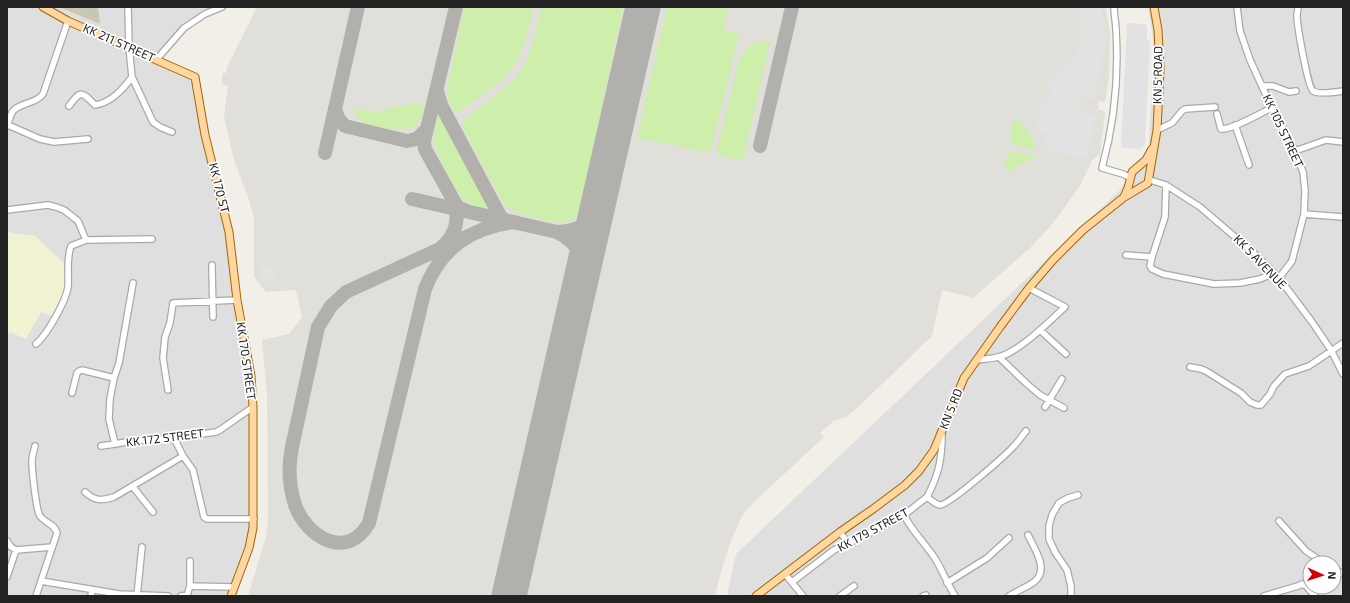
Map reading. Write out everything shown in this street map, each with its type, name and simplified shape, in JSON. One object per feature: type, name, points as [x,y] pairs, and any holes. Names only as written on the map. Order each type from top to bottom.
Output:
[{"type":"main road","name":"KK 211 STREET","points":[[43,7],[68,21],[195,77]]},
{"type":"main road","name":"KN 5 ROAD","points":[[1154,7],[1160,49],[1157,130],[1155,144]]},
{"type":"main road","name":"KK 170 ST","points":[[195,77],[205,135],[229,232],[237,300]]},
{"type":"main road","name":"KN 5 RD","points":[[1123,198],[1131,179],[1132,172],[1146,160],[1155,144]]},
{"type":"main road","points":[[1150,178],[1155,144]]},
{"type":"main road","points":[[1137,168],[1144,168],[1149,173],[1150,178]]},
{"type":"main road","name":"KN 5 RD","points":[[756,596],[905,485],[919,471],[934,450],[964,378],[1029,288],[1053,260],[1083,230],[1123,198],[1147,184],[1150,178]]},
{"type":"main road","points":[[1131,179],[1136,186],[1143,187]]},
{"type":"main road","name":"KK 170 STREET","points":[[231,596],[249,548],[254,519],[253,407],[251,376],[237,300]]},
{"type":"street","points":[[128,7],[129,47],[132,77],[153,122],[172,132]]},
{"type":"street","points":[[156,60],[184,28],[205,14],[222,7]]},
{"type":"street","name":"KK 105 STREET","points":[[1237,7],[1237,16],[1242,40],[1272,108],[1295,151],[1303,172],[1305,191],[1304,214],[1292,261],[1279,278]]},
{"type":"street","points":[[1298,7],[1298,25],[1310,89],[1314,92],[1321,93],[1343,91]]},
{"type":"street","points":[[1113,8],[1116,31],[1116,80],[1110,134],[1102,168],[1123,174],[1131,179]]},
{"type":"street","points":[[68,21],[43,94],[40,98],[25,104],[13,112],[7,125],[34,137],[54,142],[88,139]]},
{"type":"street","points":[[68,106],[77,94],[85,95],[95,105],[106,103],[126,85],[132,77]]},
{"type":"street","points":[[1262,86],[1273,86],[1289,92],[1296,91]]},
{"type":"street","points":[[1157,130],[1172,123],[1185,109],[1215,107]]},
{"type":"street","points":[[1217,114],[1221,129],[1223,129],[1272,108]]},
{"type":"street","points":[[1235,125],[1248,165]]},
{"type":"street","points":[[1295,151],[1326,140],[1343,142]]},
{"type":"street","name":"KK 5 AVENUE","points":[[1150,178],[1166,185],[1200,207],[1238,238],[1279,278],[1331,350],[1343,374]]},
{"type":"street","points":[[1166,185],[1165,217],[1150,268],[1164,274],[1214,284],[1233,284],[1260,279],[1274,273]]},
{"type":"street","points":[[7,210],[48,205],[64,210],[78,221],[86,240]]},
{"type":"street","points":[[1304,214],[1343,217]]},
{"type":"street","points":[[36,344],[44,336],[64,301],[68,288],[69,254],[71,246],[86,240],[152,239]]},
{"type":"street","points":[[1126,255],[1152,257]]},
{"type":"street","points":[[212,265],[214,317]]},
{"type":"street","name":"KK 172 STREET","points":[[133,283],[119,363],[114,378],[110,399],[109,419],[115,444],[216,432],[253,407]]},
{"type":"street","points":[[976,360],[999,357],[1022,344],[1040,330],[1065,306],[1029,288]]},
{"type":"street","points":[[168,390],[163,358],[165,337],[170,323],[173,303],[237,300]]},
{"type":"street","points":[[1040,330],[1066,354]]},
{"type":"street","points":[[1190,367],[1206,371],[1241,393],[1250,402],[1258,406],[1261,405],[1270,394],[1274,386],[1285,374],[1309,366],[1343,343]]},
{"type":"street","points":[[999,357],[1040,395],[1064,408]]},
{"type":"street","points":[[72,393],[77,373],[79,371],[82,370],[114,378]]},
{"type":"street","points":[[1045,407],[1062,379]]},
{"type":"street","points":[[942,431],[942,454],[936,479],[928,497],[940,506],[963,490],[1015,445],[1026,431]]},
{"type":"street","points":[[174,438],[183,456],[193,470],[204,517],[207,519],[254,519]]},
{"type":"street","points":[[101,446],[115,444]]},
{"type":"street","points":[[35,446],[32,459],[35,492],[40,516],[50,522],[57,533],[36,596]]},
{"type":"street","points":[[85,492],[90,497],[98,500],[114,497],[183,456]]},
{"type":"street","points":[[133,487],[153,512]]},
{"type":"street","points":[[1071,596],[1071,586],[1067,570],[1055,552],[1049,539],[1049,526],[1052,515],[1059,503],[1078,495]]},
{"type":"street","name":"KK 179 STREET","points":[[792,582],[834,550],[904,515],[928,497]]},
{"type":"street","points":[[904,515],[910,526],[936,560],[947,584],[955,596]]},
{"type":"street","points":[[1279,521],[1306,551],[1312,555]]},
{"type":"street","points":[[840,532],[848,543]]},
{"type":"street","points":[[1009,596],[1034,582],[1040,575],[1041,564],[1028,535]]},
{"type":"street","points":[[947,584],[987,558],[1009,538]]},
{"type":"street","points":[[7,541],[11,548],[16,550],[52,547]]},
{"type":"street","points":[[137,595],[142,547]]},
{"type":"street","points":[[7,577],[16,550]]},
{"type":"street","points":[[185,596],[190,586],[190,561]]},
{"type":"street","points":[[785,574],[803,596]]},
{"type":"street","points":[[41,581],[91,593],[168,596]]},
{"type":"street","points":[[1264,596],[1302,584],[1306,586],[1315,596]]},
{"type":"street","points":[[190,586],[234,587]]},
{"type":"street","points":[[840,596],[854,586]]},
{"type":"shaded area","points":[[7,7],[226,7],[190,28],[164,54],[160,63],[187,75],[192,85],[225,226],[248,377],[252,522],[248,540],[229,596],[7,596],[7,336],[10,332],[42,311],[52,316],[35,236],[7,232]]},
{"type":"shaded area","points":[[59,7],[98,7],[100,24]]},
{"type":"shaded area","points":[[257,7],[1106,7],[1110,33],[1109,78],[1105,102],[1099,101],[1098,109],[1104,111],[1105,114],[1100,154],[1092,160],[1081,184],[1062,211],[1049,228],[1030,248],[973,298],[942,290],[932,336],[854,411],[846,417],[834,421],[820,433],[824,437],[743,514],[732,538],[715,596],[248,596],[266,537],[268,520],[267,395],[262,340],[289,334],[302,317],[296,290],[266,292],[254,277],[254,218],[234,160],[224,117],[228,86],[222,84],[222,73],[226,73],[227,67]]},
{"type":"shaded area","points":[[1079,7],[1102,7],[1106,44],[1094,99],[1081,96],[1078,111],[1096,115],[1087,159],[1050,151],[1046,141],[1046,134],[1035,131],[1042,102],[1048,103],[1051,90],[1045,88],[1076,56],[1080,40]]},
{"type":"shaded area","points":[[1148,7],[1343,7],[1343,596],[727,596],[736,554],[1119,191],[1146,152],[1149,143],[1153,37]]},
{"type":"shaded area","points":[[1127,23],[1147,24],[1147,39],[1150,43],[1145,144],[1140,149],[1121,148]]},
{"type":"shaded area","points":[[7,232],[35,236],[66,265],[65,289],[52,316],[41,312],[26,339],[10,332],[7,336]]},
{"type":"shaded area","points":[[273,265],[275,279],[261,281],[258,267]]},
{"type":"green space","points":[[464,7],[534,7],[523,48],[511,70],[487,92],[460,111],[454,112],[449,101],[447,91]]},
{"type":"green space","points":[[542,7],[623,7],[580,207],[575,217],[567,222],[551,221],[533,217],[507,207],[501,199],[462,126],[464,120],[514,80],[520,72],[532,45]]},
{"type":"green space","points":[[667,7],[728,7],[724,29],[726,31],[739,34],[711,150],[707,152],[637,138]]},
{"type":"green space","points":[[762,41],[770,42],[743,160],[718,155],[717,150],[739,60],[743,53],[754,43]]},
{"type":"green space","points":[[413,103],[425,106],[423,115],[415,126],[403,129],[380,127],[363,122],[358,118],[355,108],[376,112]]},
{"type":"green space","points":[[439,114],[491,209],[481,208],[467,202],[451,182],[441,162],[435,144],[434,132]]},
{"type":"green space","points":[[1014,119],[1021,122],[1036,145],[1036,150],[1011,144],[1010,135]]},
{"type":"green space","points":[[1010,151],[1034,155],[1035,157],[1008,172],[1005,167],[1005,162]]},
{"type":"taxiway","points":[[325,153],[358,7]]},
{"type":"taxiway","points":[[456,7],[424,141],[425,149],[455,203],[459,208],[467,211]]},
{"type":"taxiway","points":[[760,146],[792,7]]},
{"type":"taxiway","points":[[437,91],[441,105],[500,216],[504,220],[508,221]]},
{"type":"taxiway","points":[[335,108],[338,118],[345,126],[407,141],[417,139],[427,129]]},
{"type":"taxiway","points":[[412,199],[557,232],[570,231],[580,227],[585,224],[597,210]]},
{"type":"taxiway","points":[[442,247],[447,242],[455,227],[457,216],[455,203]]},
{"type":"taxiway","points":[[468,236],[346,292],[331,306],[318,327],[292,447],[290,476],[291,491],[295,505],[301,517],[309,527],[328,541],[339,543],[350,541],[360,534],[369,523],[425,289],[432,275],[449,251],[460,242],[485,229],[515,222]]},
{"type":"taxiway","points":[[557,232],[564,236],[577,248],[580,254],[582,274]]},
{"type":"runway","points":[[509,596],[643,7]]}]
